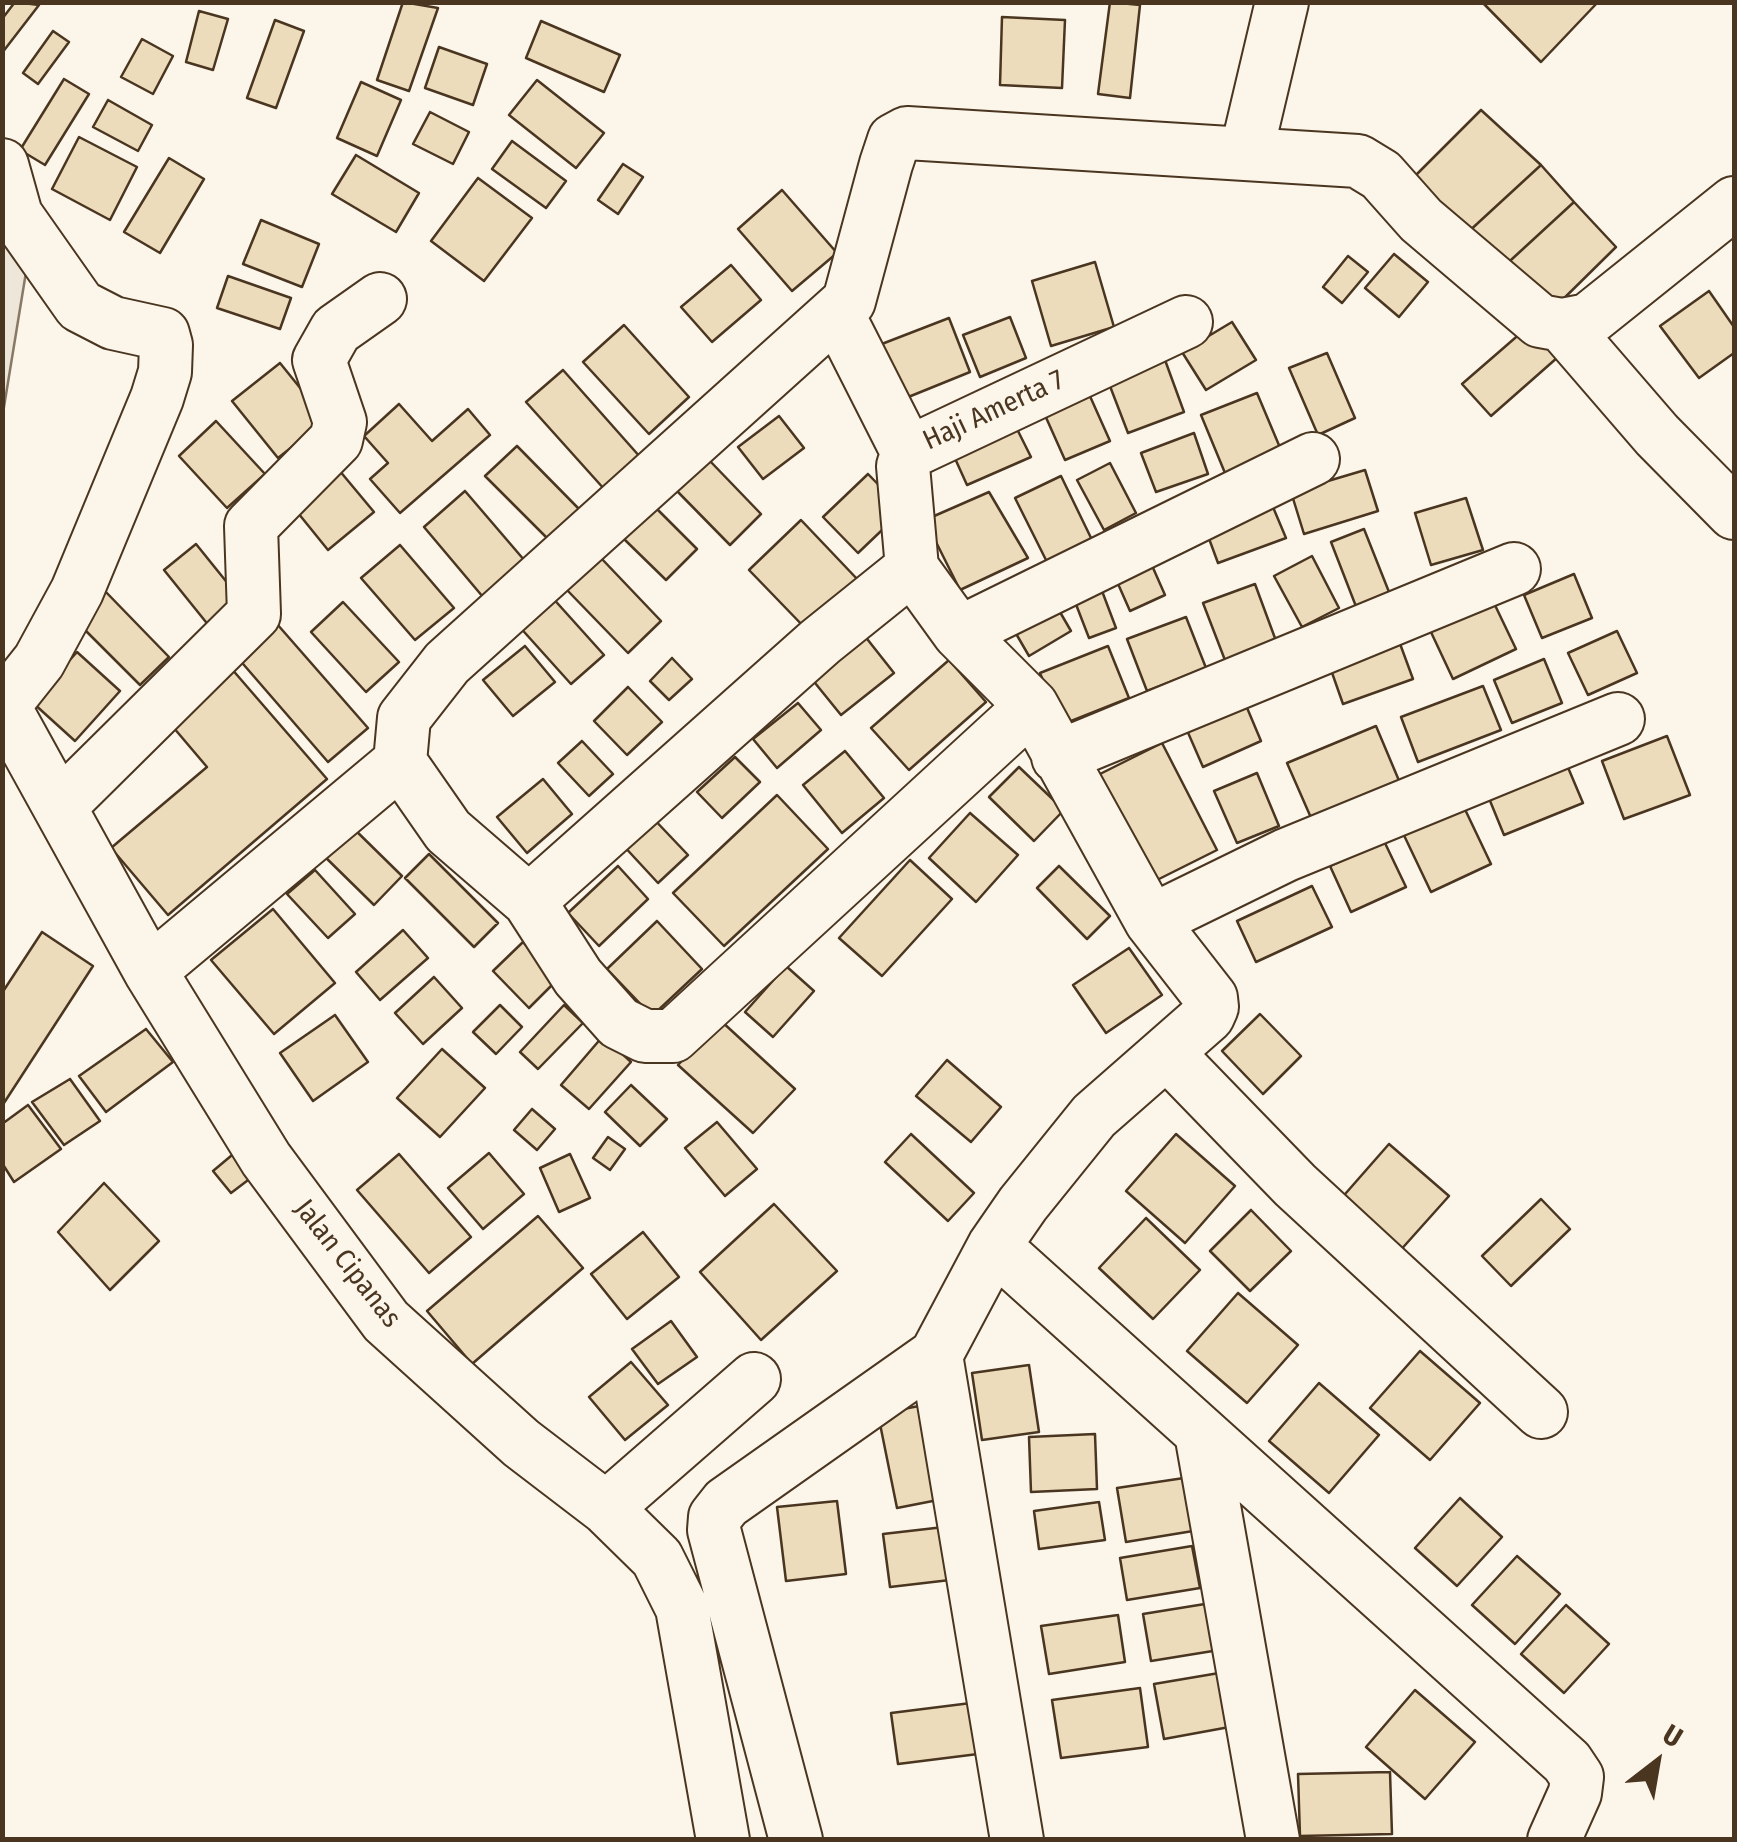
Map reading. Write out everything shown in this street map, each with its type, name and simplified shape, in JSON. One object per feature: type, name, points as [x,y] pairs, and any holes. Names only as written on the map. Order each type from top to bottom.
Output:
[{"type":"street","points":[[1246,154],[1282,2]]},
{"type":"street","points":[[1032,706],[673,1036],[645,1036],[619,1023],[578,978],[529,900],[448,831],[400,762],[404,718],[447,663],[849,301],[894,140],[906,133],[1358,161],[1381,175],[1421,220],[1540,320],[1562,325],[1588,320],[1734,203]]},
{"type":"street","points":[[2,165],[16,215],[80,306],[113,324],[162,334],[166,345],[165,372],[156,398],[77,591],[39,661],[3,704]]},
{"type":"street","points":[[62,804],[254,614],[251,526],[336,440],[340,422],[319,360],[336,330],[380,299]]},
{"type":"street","points":[[837,313],[908,453]]},
{"type":"street","name":"Haji Amerta 7","points":[[912,568],[902,466],[908,453],[1186,322]]},
{"type":"street","points":[[1562,325],[1656,435],[1734,513]]},
{"type":"street","points":[[959,633],[1313,459]]},
{"type":"street","points":[[529,900],[820,642],[912,568],[959,633],[1032,706],[1151,921],[1211,998],[1208,1016],[1094,1116],[994,1246],[936,1355],[726,1503],[715,1516],[714,1530],[796,1840]]},
{"type":"street","points":[[1058,757],[1514,570]]},
{"type":"street","name":"Jalan Cipanas","points":[[3,704],[62,804],[150,971],[266,1158],[386,1321],[521,1443],[606,1508],[657,1558],[682,1608],[723,1840]]},
{"type":"street","points":[[1151,921],[1286,856],[1618,718]]},
{"type":"street","points":[[150,971],[400,762]]},
{"type":"street","points":[[1167,1053],[1295,1185],[1540,1412]]},
{"type":"street","points":[[994,1246],[1568,1762],[1578,1777],[1554,1840]]},
{"type":"street","points":[[936,1355],[1017,1840]]},
{"type":"street","points":[[606,1508],[754,1380]]},
{"type":"street","points":[[1201,1433],[1273,1840]]},
{"type":"shaded area","points":[[3,215],[27,266],[3,413]]},
{"type":"building","points":[[15,2],[39,5],[2,53],[2,19]]},
{"type":"building","points":[[403,2],[438,8],[409,91],[377,80]]},
{"type":"building","points":[[1110,2],[1140,5],[1130,98],[1098,94]]},
{"type":"building","points":[[1482,2],[1598,2],[1541,62]]},
{"type":"building","points":[[199,11],[228,19],[213,70],[186,62]]},
{"type":"building","points":[[1002,17],[1065,20],[1062,88],[1000,85]]},
{"type":"building","points":[[275,20],[304,31],[276,108],[247,98]]},
{"type":"building","points":[[541,21],[620,55],[604,92],[526,58]]},
{"type":"building","points":[[53,31],[69,42],[38,84],[23,73]]},
{"type":"building","points":[[142,39],[173,56],[153,94],[121,77]]},
{"type":"building","points":[[439,47],[487,64],[473,105],[425,88]]},
{"type":"building","points":[[64,79],[89,94],[45,165],[20,150]]},
{"type":"building","points":[[537,80],[604,133],[576,168],[509,115]]},
{"type":"building","points":[[361,82],[401,100],[377,156],[337,138]]},
{"type":"building","points":[[108,100],[152,125],[138,151],[93,127]]},
{"type":"building","points":[[1481,110],[1541,165],[1466,234],[1411,180]]},
{"type":"building","points":[[430,112],[469,132],[453,164],[413,144]]},
{"type":"building","points":[[79,137],[137,167],[110,220],[52,189]]},
{"type":"building","points":[[512,141],[566,181],[546,208],[492,169]]},
{"type":"building","points":[[356,155],[419,193],[396,232],[332,194]]},
{"type":"building","points":[[169,158],[204,179],[160,253],[124,232]]},
{"type":"building","points":[[623,164],[643,177],[618,214],[598,200]]},
{"type":"building","points":[[1541,165],[1574,202],[1499,271],[1466,234]]},
{"type":"building","points":[[478,178],[532,218],[484,281],[431,241]]},
{"type":"building","points":[[782,190],[837,253],[792,291],[738,229]]},
{"type":"building","points":[[1574,202],[1616,247],[1545,317],[1499,271]]},
{"type":"building","points":[[261,220],[319,244],[302,287],[243,264]]},
{"type":"building","points":[[1394,254],[1428,282],[1399,317],[1365,288]]},
{"type":"building","points":[[1348,256],[1368,272],[1342,303],[1323,287]]},
{"type":"building","points":[[1095,262],[1114,327],[1051,346],[1032,281]]},
{"type":"building","points":[[731,265],[761,300],[712,342],[681,307]]},
{"type":"building","points":[[228,276],[291,298],[280,329],[217,308]]},
{"type":"building","points":[[1709,291],[1734,327],[1734,353],[1699,378],[1660,326]]},
{"type":"building","points":[[1010,317],[1026,358],[980,377],[963,335]]},
{"type":"building","points":[[949,318],[970,372],[896,402],[874,347]]},
{"type":"building","points":[[1232,322],[1256,360],[1206,390],[1182,352]]},
{"type":"building","points":[[624,325],[689,397],[649,434],[583,362]]},
{"type":"building","points":[[1530,325],[1558,357],[1491,416],[1462,384]]},
{"type":"building","points":[[1327,353],[1355,418],[1318,435],[1289,368]]},
{"type":"building","points":[[1165,360],[1184,412],[1128,433],[1108,381]]},
{"type":"building","points":[[280,363],[326,420],[278,458],[232,401]]},
{"type":"building","points":[[563,370],[641,458],[605,490],[526,402]]},
{"type":"building","points":[[1085,385],[1110,441],[1065,460],[1040,404]]},
{"type":"building","points":[[1257,393],[1281,450],[1225,473],[1201,415]]},
{"type":"building","points":[[399,404],[432,441],[468,409],[490,435],[400,513],[370,479],[388,463],[364,436]]},
{"type":"building","points":[[779,416],[804,448],[763,479],[738,447]]},
{"type":"building","points":[[216,421],[265,474],[227,508],[179,456]]},
{"type":"building","points":[[1015,425],[1031,457],[967,485],[953,454]]},
{"type":"building","points":[[1194,433],[1208,474],[1156,492],[1141,453]]},
{"type":"building","points":[[517,446],[579,509],[548,539],[485,476]]},
{"type":"building","points":[[709,460],[761,514],[730,545],[677,491]]},
{"type":"building","points":[[1110,463],[1136,513],[1104,530],[1077,480]]},
{"type":"building","points":[[339,470],[374,512],[328,550],[294,508]]},
{"type":"building","points":[[1365,470],[1378,511],[1304,534],[1291,492]]},
{"type":"building","points":[[868,474],[903,510],[858,553],[823,517]]},
{"type":"building","points":[[1061,476],[1093,542],[1048,564],[1015,498]]},
{"type":"building","points":[[465,491],[525,561],[483,597],[424,527]]},
{"type":"building","points":[[989,492],[1028,558],[960,590],[925,520]]},
{"type":"building","points":[[1466,498],[1483,550],[1431,565],[1415,513]]},
{"type":"building","points":[[1270,500],[1286,538],[1218,563],[1204,525]]},
{"type":"building","points":[[655,507],[697,549],[666,580],[624,539]]},
{"type":"building","points":[[801,520],[859,581],[807,630],[749,570]]},
{"type":"building","points":[[1364,529],[1391,597],[1357,609],[1331,542]]},
{"type":"building","points":[[196,544],[250,611],[218,637],[164,570]]},
{"type":"building","points":[[400,545],[454,608],[415,640],[361,578]]},
{"type":"building","points":[[1312,556],[1339,608],[1302,627],[1274,576]]},
{"type":"building","points":[[601,558],[661,621],[628,653],[567,590]]},
{"type":"building","points":[[1150,561],[1165,595],[1130,611],[1115,577]]},
{"type":"building","points":[[1574,574],[1592,618],[1542,638],[1524,595]]},
{"type":"building","points":[[1099,583],[1116,628],[1089,638],[1072,594]]},
{"type":"building","points":[[1255,584],[1279,649],[1228,668],[1203,603]]},
{"type":"building","points":[[103,589],[169,657],[140,685],[73,618]]},
{"type":"building","points":[[550,595],[604,655],[571,684],[517,624]]},
{"type":"building","points":[[1053,600],[1071,631],[1029,656],[1011,625]]},
{"type":"building","points":[[1493,601],[1516,649],[1453,679],[1430,630]]},
{"type":"building","points":[[343,602],[399,662],[366,692],[311,632]]},
{"type":"building","points":[[270,616],[368,728],[328,762],[231,650]]},
{"type":"building","points":[[1186,617],[1206,668],[1147,691],[1127,639]]},
{"type":"building","points":[[1617,631],[1637,673],[1588,695],[1568,653]]},
{"type":"building","points":[[864,635],[894,673],[841,715],[811,678]]},
{"type":"building","points":[[1399,641],[1413,679],[1343,704],[1330,667]]},
{"type":"building","points":[[525,646],[555,682],[513,716],[483,680]]},
{"type":"building","points":[[1108,646],[1129,698],[1061,725],[1040,673]]},
{"type":"building","points":[[77,652],[120,691],[75,741],[32,702]]},
{"type":"building","points":[[672,658],[692,679],[669,700],[650,681]]},
{"type":"building","points":[[1544,659],[1562,703],[1512,723],[1494,680]]},
{"type":"building","points":[[224,660],[327,779],[168,915],[111,848],[207,767],[162,714]]},
{"type":"building","points":[[949,660],[986,702],[909,770],[871,728]]},
{"type":"building","points":[[1483,686],[1501,730],[1418,762],[1401,717]]},
{"type":"building","points":[[628,687],[662,722],[627,755],[594,721]]},
{"type":"building","points":[[798,703],[821,730],[777,768],[753,739]]},
{"type":"building","points":[[1245,703],[1261,741],[1203,767],[1186,728]]},
{"type":"building","points":[[1376,726],[1400,783],[1312,820],[1287,763]]},
{"type":"building","points":[[1667,736],[1690,795],[1624,819],[1602,761]]},
{"type":"building","points":[[582,741],[613,774],[589,796],[558,763]]},
{"type":"building","points":[[1162,743],[1217,850],[1141,888],[1086,781]]},
{"type":"building","points":[[845,751],[884,798],[842,833],[803,785]]},
{"type":"building","points":[[735,757],[760,782],[722,818],[697,792]]},
{"type":"building","points":[[1564,758],[1583,803],[1504,835],[1486,791]]},
{"type":"building","points":[[1019,767],[1064,810],[1034,841],[989,797]]},
{"type":"building","points":[[1257,773],[1279,826],[1237,843],[1214,791]]},
{"type":"building","points":[[543,779],[572,814],[527,853],[497,817]]},
{"type":"building","points":[[777,795],[828,849],[724,946],[673,893]]},
{"type":"building","points":[[1461,801],[1491,864],[1431,892],[1401,829]]},
{"type":"building","points":[[970,813],[1018,855],[976,902],[929,858]]},
{"type":"building","points":[[650,815],[688,855],[658,883],[621,843]]},
{"type":"building","points":[[347,822],[402,876],[374,905],[318,850]]},
{"type":"building","points":[[1384,841],[1406,887],[1351,912],[1330,866]]},
{"type":"building","points":[[429,854],[498,923],[474,947],[405,878]]},
{"type":"building","points":[[910,860],[952,899],[882,976],[839,938]]},
{"type":"building","points":[[618,866],[648,899],[599,946],[568,913]]},
{"type":"building","points":[[1059,866],[1110,916],[1087,939],[1037,888]]},
{"type":"building","points":[[315,870],[355,914],[328,938],[287,894]]},
{"type":"building","points":[[1312,886],[1332,927],[1256,962],[1237,921]]},
{"type":"building","points":[[273,909],[335,983],[274,1034],[211,960]]},
{"type":"building","points":[[657,921],[702,969],[652,1016],[607,969]]},
{"type":"building","points":[[403,930],[428,958],[380,1000],[356,972]]},
{"type":"building","points":[[42,932],[93,966],[2,1106],[2,993]]},
{"type":"building","points":[[523,942],[559,978],[529,1008],[493,971]]},
{"type":"building","points":[[1129,948],[1162,995],[1106,1033],[1073,985]]},
{"type":"building","points":[[786,966],[814,991],[773,1037],[745,1012]]},
{"type":"building","points":[[434,977],[462,1008],[423,1044],[395,1013]]},
{"type":"building","points":[[500,1005],[522,1027],[496,1054],[473,1032]]},
{"type":"building","points":[[564,1005],[583,1023],[538,1069],[520,1052]]},
{"type":"building","points":[[1260,1014],[1301,1056],[1263,1094],[1222,1051]]},
{"type":"building","points":[[335,1015],[368,1062],[313,1101],[280,1053]]},
{"type":"building","points":[[720,1020],[795,1089],[753,1133],[678,1065]]},
{"type":"building","points":[[146,1029],[173,1062],[106,1112],[79,1076]]},
{"type":"building","points":[[603,1036],[631,1062],[589,1109],[561,1085]]},
{"type":"building","points":[[442,1049],[485,1088],[440,1137],[397,1098]]},
{"type":"building","points":[[947,1060],[1001,1107],[971,1142],[916,1096]]},
{"type":"building","points":[[70,1079],[100,1121],[64,1145],[32,1102]]},
{"type":"building","points":[[631,1085],[667,1119],[640,1146],[605,1112]]},
{"type":"building","points":[[28,1105],[61,1149],[14,1182],[2,1163],[2,1124]]},
{"type":"building","points":[[532,1109],[555,1129],[537,1150],[514,1130]]},
{"type":"building","points":[[717,1122],[757,1169],[725,1196],[685,1148]]},
{"type":"building","points":[[911,1134],[974,1193],[948,1221],[885,1162]]},
{"type":"building","points":[[1176,1134],[1235,1186],[1185,1243],[1126,1191]]},
{"type":"building","points":[[608,1137],[625,1149],[610,1170],[593,1158]]},
{"type":"building","points":[[1389,1144],[1449,1196],[1398,1253],[1339,1201]]},
{"type":"building","points":[[244,1145],[264,1168],[231,1193],[213,1171]]},
{"type":"building","points":[[489,1153],[524,1194],[483,1229],[448,1188]]},
{"type":"building","points":[[399,1154],[471,1237],[429,1273],[357,1190]]},
{"type":"building","points":[[570,1154],[590,1198],[559,1212],[540,1168]]},
{"type":"building","points":[[104,1183],[159,1241],[110,1290],[58,1232]]},
{"type":"building","points":[[1541,1199],[1570,1229],[1511,1286],[1482,1256]]},
{"type":"building","points":[[774,1204],[837,1271],[761,1340],[700,1272]]},
{"type":"building","points":[[1251,1210],[1291,1251],[1250,1291],[1210,1251]]},
{"type":"building","points":[[538,1216],[583,1268],[472,1364],[427,1311]]},
{"type":"building","points":[[1146,1218],[1200,1270],[1153,1319],[1099,1268]]},
{"type":"building","points":[[643,1232],[679,1277],[627,1319],[591,1274]]},
{"type":"building","points":[[1238,1293],[1298,1345],[1247,1403],[1187,1351]]},
{"type":"building","points":[[671,1321],[697,1357],[658,1384],[632,1349]]},
{"type":"building","points":[[1420,1351],[1480,1403],[1430,1460],[1370,1408]]},
{"type":"building","points":[[631,1362],[668,1405],[625,1440],[589,1397]]},
{"type":"building","points":[[1029,1365],[1039,1432],[982,1440],[972,1373]]},
{"type":"building","points":[[1319,1383],[1379,1435],[1329,1493],[1269,1441]]},
{"type":"building","points":[[924,1405],[943,1499],[897,1508],[878,1414]]},
{"type":"building","points":[[1095,1434],[1097,1489],[1031,1492],[1029,1437]]},
{"type":"building","points":[[1184,1478],[1193,1531],[1126,1542],[1117,1488]]},
{"type":"building","points":[[1460,1498],[1502,1537],[1457,1586],[1415,1548]]},
{"type":"building","points":[[837,1501],[846,1574],[786,1581],[777,1507]]},
{"type":"building","points":[[1099,1502],[1105,1540],[1039,1549],[1034,1511]]},
{"type":"building","points":[[944,1527],[950,1580],[890,1587],[883,1534]]},
{"type":"building","points":[[1192,1546],[1200,1588],[1127,1600],[1120,1558]]},
{"type":"building","points":[[1517,1556],[1560,1594],[1515,1644],[1472,1605]]},
{"type":"building","points":[[1211,1603],[1219,1650],[1151,1661],[1143,1614]]},
{"type":"building","points":[[1566,1605],[1609,1644],[1564,1693],[1521,1654]]},
{"type":"building","points":[[1118,1615],[1125,1662],[1049,1674],[1041,1626]]},
{"type":"building","points":[[1225,1672],[1235,1726],[1164,1739],[1154,1684]]},
{"type":"building","points":[[1140,1688],[1148,1747],[1061,1758],[1052,1700]]},
{"type":"building","points":[[1415,1690],[1475,1742],[1425,1799],[1366,1747]]},
{"type":"building","points":[[979,1702],[986,1753],[898,1764],[891,1713]]},
{"type":"building","points":[[1390,1772],[1392,1834],[1300,1836],[1298,1774]]}]
